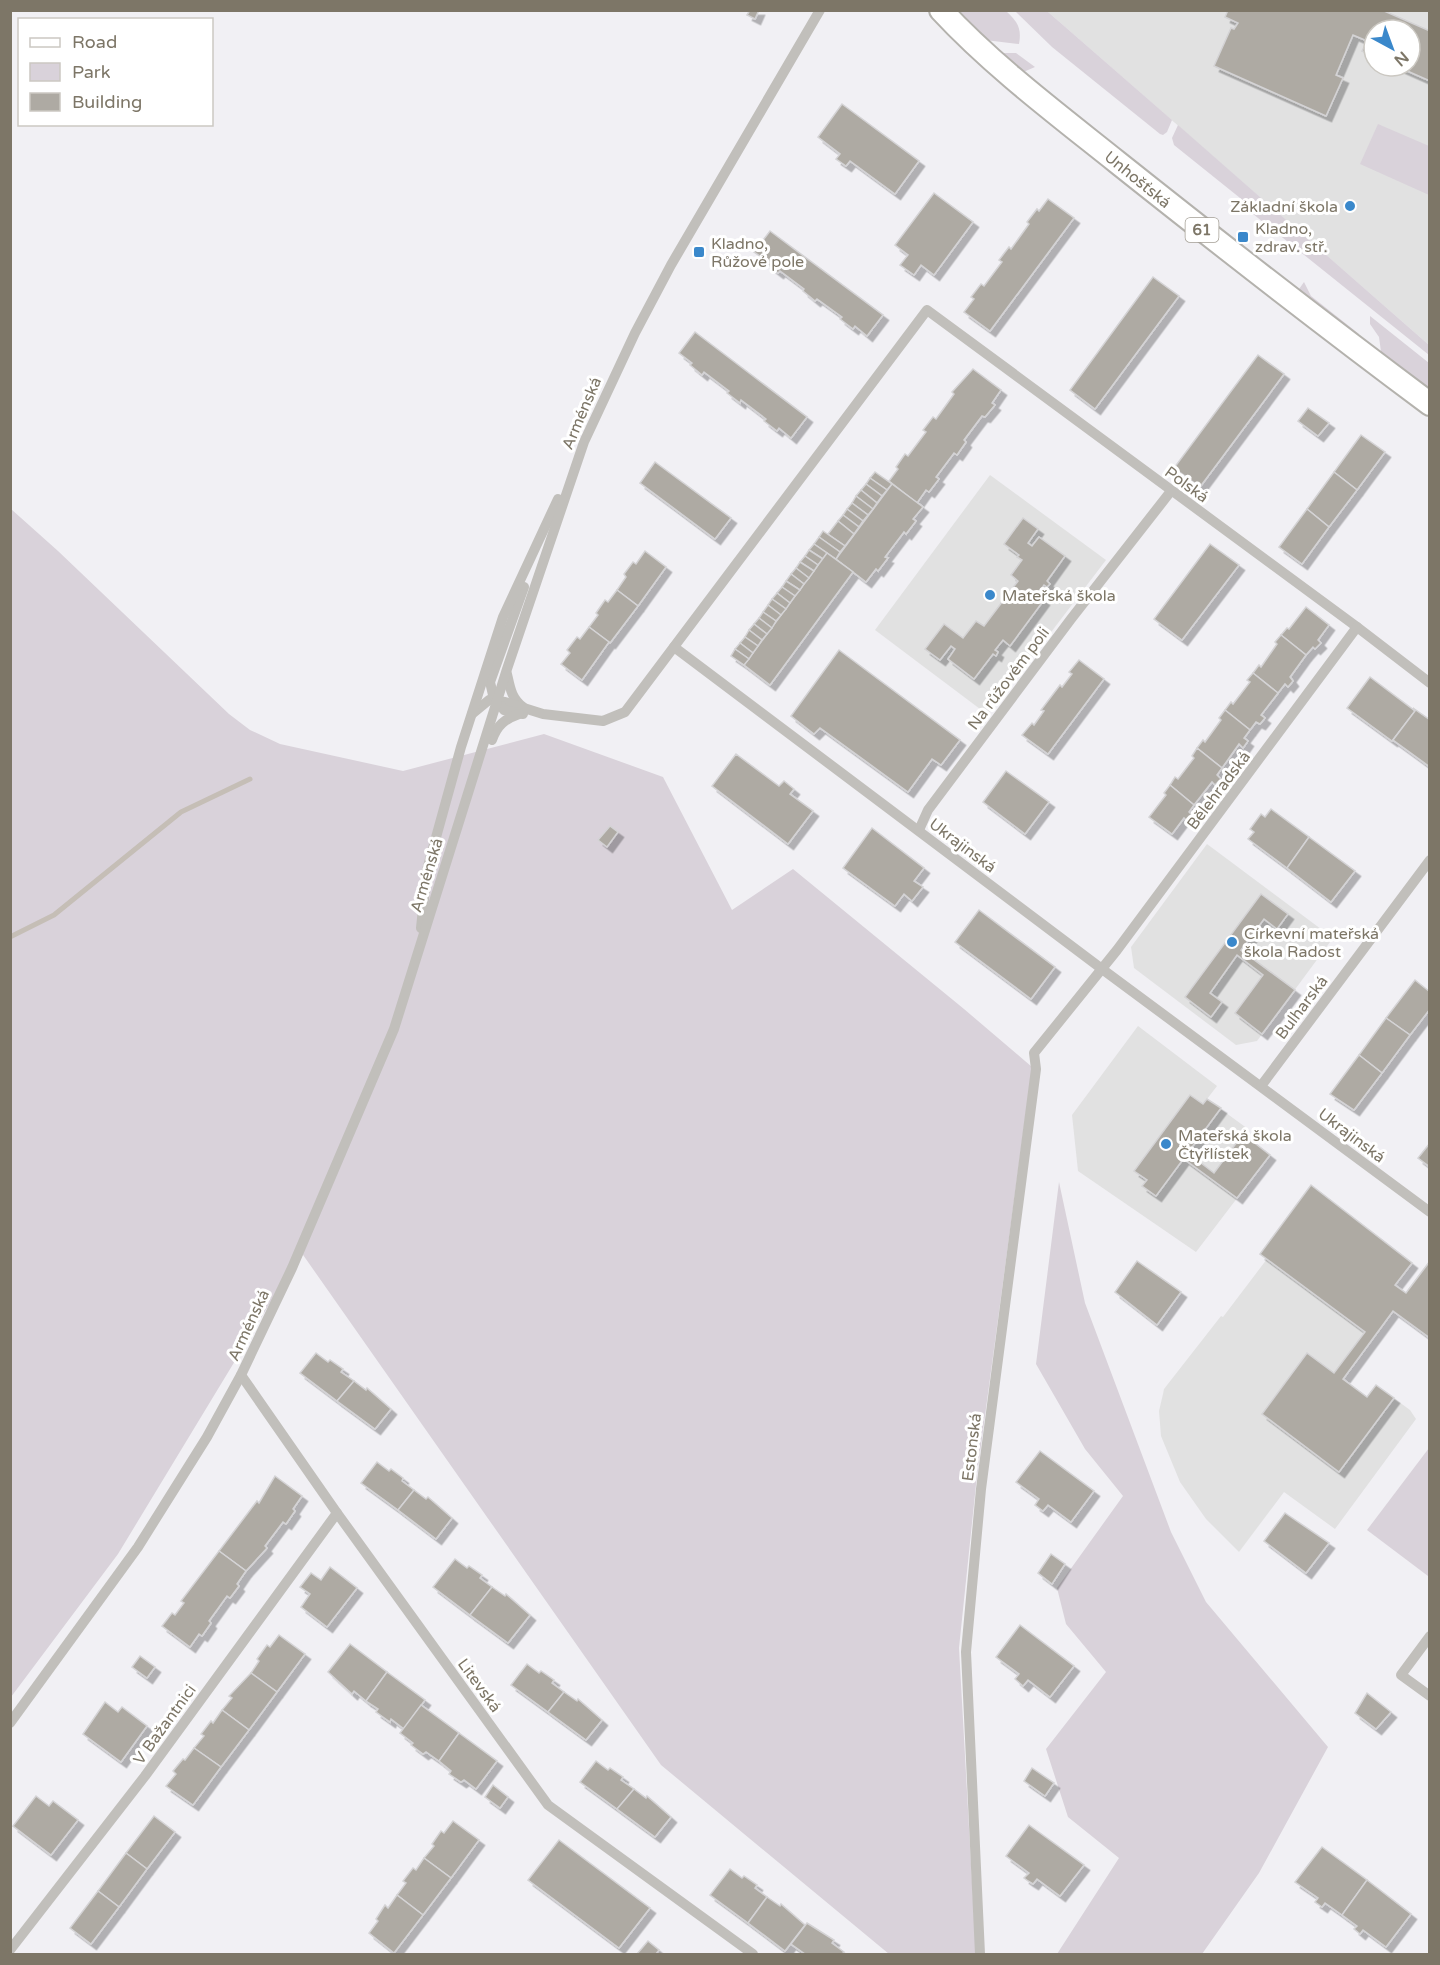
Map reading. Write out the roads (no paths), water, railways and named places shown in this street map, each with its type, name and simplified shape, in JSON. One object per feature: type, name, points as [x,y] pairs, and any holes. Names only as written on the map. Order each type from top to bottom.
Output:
[{"type":"main road","name":"Unhošťská","points":[[941,10],[979,49],[1240,261],[1430,404]]},
{"type":"street","name":"Arménská","points":[[10,1724],[138,1547],[196,1455],[241,1375],[292,1268],[394,1029],[507,669],[584,442],[634,333],[671,265],[820,10]]},
{"type":"street","name":"Polská","points":[[674,647],[927,310],[1430,683]]},
{"type":"street","points":[[418,956],[427,870],[503,617],[584,442]]},
{"type":"street","name":"Na růžovém poli","points":[[919,830],[935,800],[1171,491]]},
{"type":"street","points":[[545,527],[490,682],[493,695],[504,710],[603,721],[625,712],[674,647]]},
{"type":"street","name":"Bělehradská","points":[[1102,969],[1357,627]]},
{"type":"street","name":"Ukrajinská","points":[[674,647],[1430,1212]]},
{"type":"street","points":[[507,669],[510,692],[522,711]]},
{"type":"street","points":[[472,714],[489,700],[497,701]]},
{"type":"street","points":[[429,915],[449,871],[496,729],[506,719],[522,711]]},
{"type":"street","name":"Bulharská","points":[[1262,1086],[1430,860]]},
{"type":"street","name":"Estonská","points":[[980,1954],[966,1652],[982,1483],[1036,1069],[1034,1053],[1102,969]]},
{"type":"street","name":"Litevská","points":[[241,1375],[337,1513],[548,1805],[753,1954]]},
{"type":"street","name":"V Bažantnici","points":[[10,1950],[145,1776],[337,1513]]},
{"type":"street","points":[[1430,1636],[1401,1675],[1430,1696]]},
{"type":"waterway","points":[[10,937],[54,915],[181,812],[250,779]]},
{"type":"place","name":"Základní škola","points":[[1350,206]]},
{"type":"place","name":"Kladno, zdrav. stř.","points":[[1243,237]]},
{"type":"place","name":"Kladno, Růžové pole","points":[[699,252]]},
{"type":"place","name":"Mateřská škola","points":[[990,595]]},
{"type":"place","name":"Církevní mateřská škola Radost","points":[[1232,942]]},
{"type":"place","name":"Mateřská škola Čtyřlístek","points":[[1166,1144]]}]
